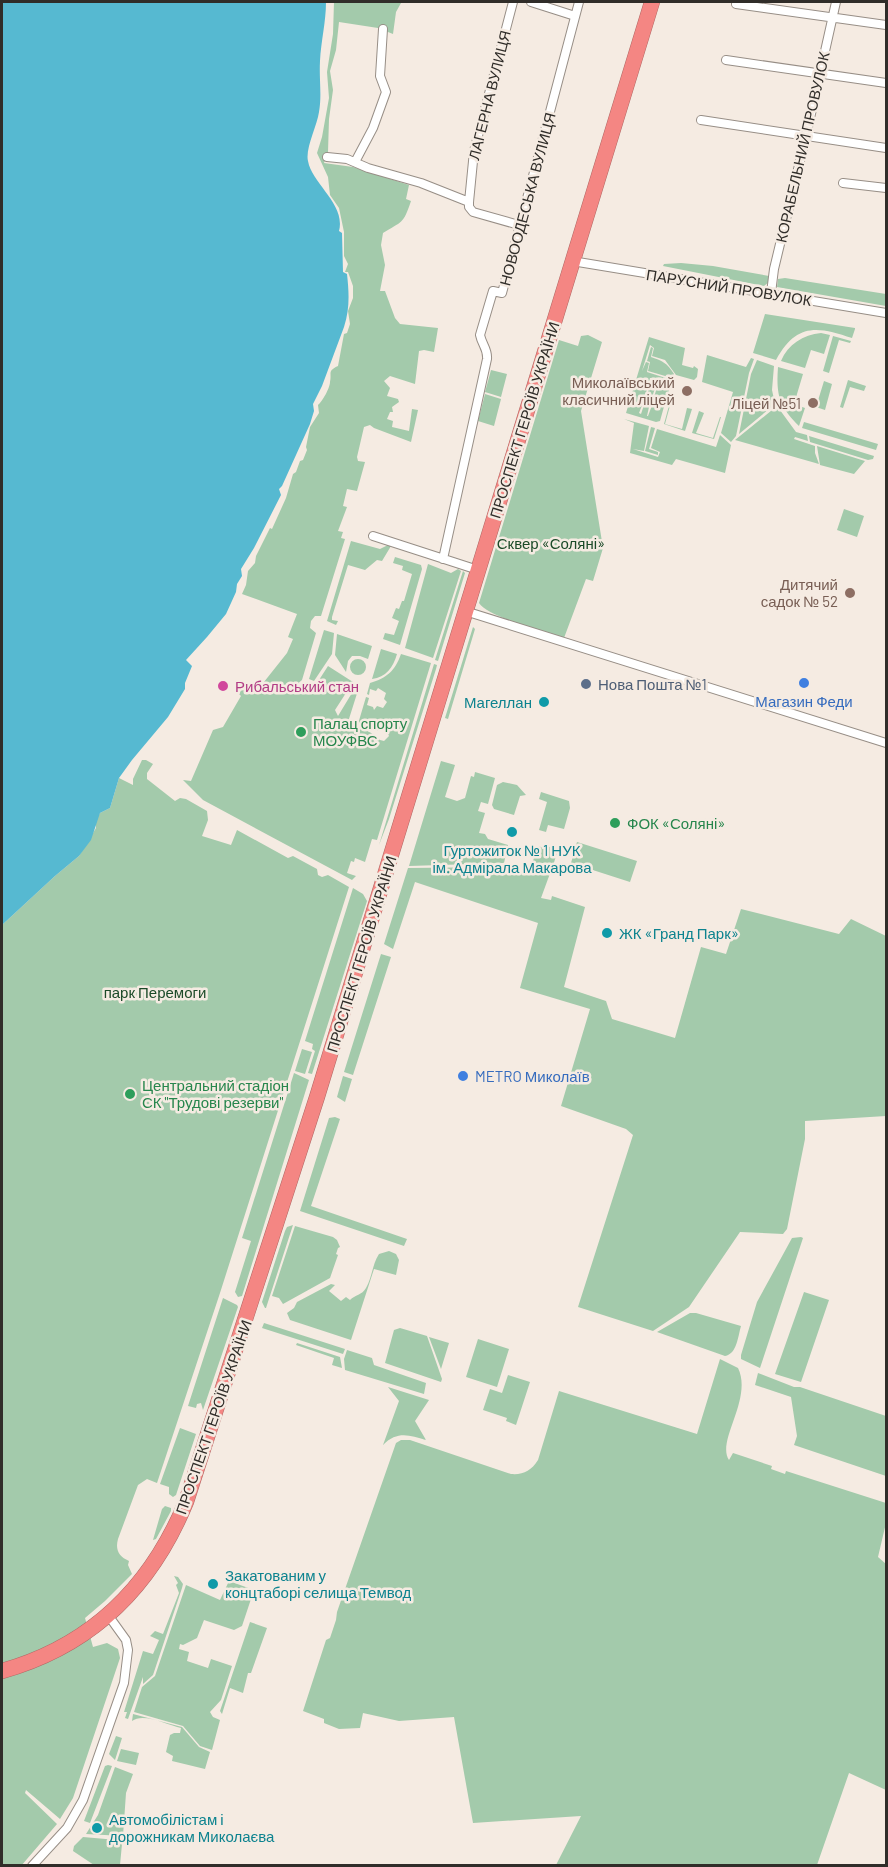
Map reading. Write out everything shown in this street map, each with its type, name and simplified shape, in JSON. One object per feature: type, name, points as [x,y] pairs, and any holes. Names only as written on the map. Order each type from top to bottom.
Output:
[{"type":"highway","name":"ПРОСПЕКТ ГЕРОЇВ УКРАЇНИ","points":[[2,1671],[29,1662],[67,1644],[108,1615],[131,1593],[149,1569],[172,1533],[186,1502],[317,1097],[652,2]]},
{"type":"street","name":"ЛАГЕРНА ВУЛИЦЯ","points":[[469,202],[474,151],[513,2]]},
{"type":"street","points":[[531,2],[575,16]]},
{"type":"street","name":"НОВООДЕСЬКА ВУЛИЦЯ","points":[[442,559],[487,359],[488,350],[480,335],[493,291],[502,293],[579,2]]},
{"type":"street","name":"КОРАБЕЛЬНИЙ ПРОВУЛОК","points":[[771,293],[774,269],[836,2]]},
{"type":"street","points":[[736,4],[886,25]]},
{"type":"street","points":[[355,162],[373,128],[386,92],[380,76],[383,29]]},
{"type":"street","points":[[726,60],[886,83]]},
{"type":"street","points":[[701,120],[886,148]]},
{"type":"street","points":[[327,157],[347,159],[384,173],[421,183],[469,202],[469,207],[473,212],[519,225]]},
{"type":"street","points":[[843,183],[886,188]]},
{"type":"street","name":"ПАРУСНИЙ ПРОВУЛОК","points":[[572,261],[886,312]]},
{"type":"street","points":[[373,536],[478,570]]},
{"type":"street","points":[[465,611],[886,742]]},
{"type":"street","points":[[32,1866],[67,1828],[83,1800],[124,1683],[128,1650],[126,1640],[108,1615]]},
{"type":"green space","points":[[334,2],[401,3],[396,12],[393,34],[378,28],[339,22],[336,50],[330,71],[333,90],[328,152],[324,163],[353,167],[409,185],[406,199],[411,201],[406,214],[401,222],[383,233],[381,245],[385,265],[380,291],[385,291],[395,318],[400,324],[438,328],[434,352],[419,351],[415,384],[390,376],[384,381],[390,388],[387,396],[398,399],[399,402],[392,407],[393,412],[390,412],[387,419],[393,421],[392,427],[409,431],[412,409],[418,410],[411,442],[370,425],[364,427],[357,457],[358,461],[365,462],[357,491],[347,489],[343,506],[347,507],[338,531],[343,532],[341,538],[345,539],[321,616],[315,616],[311,621],[310,628],[316,633],[302,680],[296,685],[310,694],[328,666],[353,682],[335,710],[338,716],[358,683],[360,684],[348,722],[338,718],[384,741],[389,736],[386,729],[381,728],[377,731],[358,724],[366,697],[369,698],[367,705],[373,707],[374,710],[377,706],[383,708],[387,702],[384,699],[386,693],[378,688],[376,691],[370,689],[369,695],[367,694],[370,683],[390,673],[401,654],[431,663],[377,840],[372,839],[365,862],[355,858],[354,862],[351,861],[347,873],[356,876],[352,880],[203,800],[183,780],[191,781],[213,730],[223,727],[241,696],[239,694],[243,687],[240,685],[241,682],[256,692],[287,653],[293,639],[288,637],[297,614],[242,594],[248,571],[255,563],[256,556],[270,528],[272,529],[286,498],[293,474],[307,450],[310,427],[319,413],[318,405],[329,388],[331,371],[338,366],[344,334],[347,333],[350,324],[348,311],[353,298],[353,286],[348,272],[345,272],[348,264],[344,256],[344,232],[339,208],[330,195],[328,177],[317,153],[329,98],[327,72],[333,34]]},
{"type":"green space","points":[[681,263],[769,276],[769,282],[764,286],[663,266],[664,264]]},
{"type":"green space","points":[[785,278],[886,294],[886,306],[777,287],[778,279]]},
{"type":"green space","points":[[765,314],[855,329],[852,338],[818,330],[800,334],[791,339],[776,360],[753,353]]},
{"type":"green space","points":[[821,333],[830,335],[824,354],[811,350],[805,368],[781,361],[797,341]]},
{"type":"green space","name":"Сквер «Соляні»","points":[[588,335],[602,342],[581,411],[603,548],[593,581],[586,579],[564,638],[505,619],[479,603],[559,340],[578,346],[581,336]]},
{"type":"green space","points":[[833,336],[851,341],[850,343],[839,340],[829,373],[823,371]]},
{"type":"green space","points":[[649,337],[685,348],[682,365],[693,368],[694,366],[698,369],[694,380],[676,375],[665,360],[652,356],[654,348],[650,345],[642,371],[646,362],[649,363],[647,372],[672,380],[666,401],[654,397],[658,380],[652,397],[647,395],[652,378],[650,378],[645,397],[652,399],[650,405],[643,403],[639,413],[641,414],[644,405],[649,407],[648,416],[654,400],[665,403],[660,421],[656,422],[626,413]]},
{"type":"green space","points":[[651,347],[653,348],[651,357],[667,365],[674,374],[672,378],[648,371],[650,362],[647,361]]},
{"type":"green space","points":[[707,355],[746,367],[751,358],[754,359],[736,436],[731,442],[721,433],[733,392],[702,382]]},
{"type":"green space","points":[[757,360],[774,366],[772,390],[775,404],[739,434],[751,374]]},
{"type":"green space","points":[[778,367],[803,374],[794,404],[805,408],[799,426],[780,400]]},
{"type":"green space","points":[[491,370],[507,374],[501,397],[485,392]]},
{"type":"green space","points":[[848,380],[866,386],[864,391],[850,387],[843,408],[840,407]]},
{"type":"green space","points":[[824,381],[832,384],[825,410],[816,407]]},
{"type":"green space","points":[[485,394],[501,399],[494,426],[478,421]]},
{"type":"green space","points":[[670,402],[665,424],[682,429],[687,408],[692,409],[685,431],[664,424]]},
{"type":"green space","points":[[777,406],[796,432],[807,435],[808,441],[795,437],[794,439],[815,446],[819,464],[735,440]]},
{"type":"green space","points":[[699,411],[704,413],[696,433],[713,438],[721,417],[714,439],[692,433]]},
{"type":"green space","points":[[624,419],[649,426],[644,451],[633,449],[658,457],[660,452],[651,448],[657,429],[716,447],[720,435],[731,445],[725,473],[676,459],[672,465],[630,453],[634,423]]},
{"type":"green space","points":[[804,422],[878,444],[876,450],[802,428]]},
{"type":"green space","points":[[651,427],[655,428],[649,449],[658,452],[658,455],[645,451]]},
{"type":"green space","points":[[809,436],[874,456],[873,459],[868,460],[810,442]]},
{"type":"green space","points":[[817,446],[865,461],[854,474],[820,465]]},
{"type":"green space","points":[[844,509],[864,516],[857,537],[837,530]]},
{"type":"green space","points":[[351,541],[380,549],[391,546],[382,561],[377,560],[365,570],[348,565],[332,617],[332,620],[338,621],[336,625],[327,621]]},
{"type":"green space","points":[[395,557],[421,565],[422,569],[400,645],[383,639],[385,633],[394,635],[399,621],[392,618],[396,608],[399,609],[404,601],[412,574],[402,570],[403,566],[393,563]]},
{"type":"green space","points":[[428,564],[451,573],[458,569],[461,571],[433,658],[405,648]]},
{"type":"green space","points":[[463,571],[465,573],[438,661],[435,660]]},
{"type":"green space","points":[[473,627],[475,629],[448,719],[445,718]]},
{"type":"green space","points":[[324,630],[334,633],[332,654],[314,681],[309,679]]},
{"type":"green space","points":[[337,634],[372,646],[368,659],[352,656],[348,661],[346,672],[335,655]]},
{"type":"green space","points":[[381,649],[397,654],[388,671],[372,679]]},
{"type":"green space","points":[[358,659],[364,661],[366,667],[364,673],[358,675],[352,673],[350,667],[352,661]]},
{"type":"green space","points":[[434,664],[437,665],[436,669],[379,845]]},
{"type":"green space","name":"парк Перемоги","points":[[142,760],[153,764],[147,773],[147,779],[175,801],[180,798],[186,799],[207,811],[208,820],[202,836],[231,845],[237,830],[288,858],[293,856],[317,869],[318,875],[322,877],[328,875],[349,887],[157,1483],[147,1479],[138,1485],[118,1539],[119,1553],[129,1561],[128,1565],[132,1574],[85,1618],[93,1647],[107,1643],[118,1649],[120,1658],[73,1798],[60,1819],[26,1790],[25,1793],[57,1824],[21,1866],[2,1865],[2,925],[79,856],[96,828],[96,820],[100,813],[110,808],[119,778],[133,785],[133,779]]},
{"type":"green space","points":[[441,761],[455,765],[445,797],[457,801],[465,798],[471,776],[474,777],[475,772],[495,778],[488,804],[481,802],[478,811],[485,813],[479,833],[485,834],[488,839],[508,845],[504,863],[409,866]]},
{"type":"green space","points":[[503,782],[517,785],[526,795],[520,796],[514,815],[494,809],[492,805],[497,785]]},
{"type":"green space","points":[[541,792],[569,801],[570,808],[564,829],[548,825],[546,832],[539,830],[547,802],[539,799]]},
{"type":"green space","points":[[577,842],[637,861],[630,882],[571,863]]},
{"type":"green space","points":[[537,846],[558,849],[553,866],[542,863],[532,865]]},
{"type":"green space","points":[[537,865],[552,868],[541,898],[551,900],[552,896],[585,907],[564,987],[606,1001],[612,1019],[675,1038],[701,947],[726,954],[741,909],[839,934],[851,919],[886,936],[886,1116],[805,1121],[805,1139],[787,1229],[783,1234],[740,1232],[689,1307],[653,1331],[578,1307],[633,1135],[626,1129],[561,1106],[590,1009],[520,988],[538,923],[415,882],[393,949],[384,944],[408,868],[504,867],[520,872]]},
{"type":"green space","points":[[353,888],[363,894],[367,901],[312,1074],[308,1073],[315,1051],[312,1049],[313,1044],[305,1041]]},
{"type":"green space","points":[[381,954],[391,957],[353,1075],[344,1072]]},
{"type":"green space","points":[[302,1049],[312,1052],[305,1074],[295,1071]]},
{"type":"green space","points":[[294,1073],[309,1080],[242,1296],[238,1297],[235,1292],[251,1241],[242,1238]]},
{"type":"green space","points":[[343,1076],[352,1079],[345,1102],[337,1097]]},
{"type":"green space","points":[[329,1118],[340,1119],[311,1206],[407,1239],[404,1246],[300,1211]]},
{"type":"green space","points":[[293,1225],[265,1308],[262,1302],[285,1231],[287,1227]]},
{"type":"green space","points":[[295,1226],[333,1237],[340,1247],[330,1278],[283,1304],[279,1298],[272,1296]]},
{"type":"green space","points":[[792,1238],[803,1238],[760,1368],[741,1359],[757,1302]]},
{"type":"green space","points":[[389,1251],[396,1254],[399,1260],[396,1275],[374,1269],[351,1340],[290,1320],[287,1313],[294,1308],[297,1302],[331,1284],[335,1285],[329,1291],[341,1301],[346,1297],[350,1300],[360,1294],[368,1284],[379,1254]]},
{"type":"green space","points":[[804,1292],[829,1300],[801,1382],[775,1374]]},
{"type":"green space","points":[[223,1298],[238,1307],[203,1410],[201,1403],[197,1404],[196,1408],[188,1406]]},
{"type":"green space","points":[[690,1313],[741,1326],[736,1344],[729,1355],[725,1356],[657,1332]]},
{"type":"green space","points":[[264,1323],[345,1349],[343,1354],[262,1328]]},
{"type":"green space","points":[[400,1328],[427,1336],[442,1379],[441,1382],[385,1363],[394,1330]]},
{"type":"green space","points":[[429,1337],[449,1343],[441,1369]]},
{"type":"green space","points":[[478,1339],[509,1349],[497,1387],[466,1377]]},
{"type":"green space","points":[[297,1343],[340,1357],[342,1368],[332,1365],[334,1358],[296,1345]]},
{"type":"green space","points":[[347,1350],[372,1358],[374,1365],[426,1383],[424,1394],[345,1370],[344,1359]]},
{"type":"green space","points":[[720,1359],[738,1368],[741,1380],[741,1393],[727,1442],[726,1452],[729,1460],[733,1453],[772,1466],[771,1469],[785,1474],[786,1471],[886,1503],[886,1523],[878,1557],[886,1564],[886,1790],[849,1773],[817,1865],[556,1865],[581,1816],[473,1823],[454,1717],[399,1721],[363,1713],[360,1728],[339,1729],[324,1723],[324,1719],[303,1711],[396,1443],[401,1440],[410,1440],[511,1474],[523,1473],[530,1470],[538,1460],[559,1391],[697,1434]]},
{"type":"green space","points":[[758,1373],[794,1387],[800,1387],[886,1416],[886,1476],[794,1445],[797,1436],[791,1397],[755,1385]]},
{"type":"green space","points":[[508,1375],[530,1382],[516,1425],[506,1421],[507,1418],[483,1410],[490,1389],[502,1393]]},
{"type":"green space","points":[[388,1387],[429,1400],[415,1421],[426,1440],[398,1436],[383,1445],[399,1401]]},
{"type":"green space","points":[[180,1428],[196,1434],[176,1495],[173,1497],[169,1494],[169,1487],[160,1484]]},
{"type":"green space","points":[[165,1506],[171,1508],[171,1511],[156,1539],[153,1540],[162,1509]]},
{"type":"green space","points":[[174,1576],[178,1577],[183,1584],[153,1675],[143,1684],[143,1677],[128,1719],[125,1718],[127,1712],[124,1712],[143,1651],[153,1654],[159,1640],[150,1636],[155,1631],[163,1634],[179,1593],[176,1585],[178,1583]]},
{"type":"green space","points":[[229,1581],[254,1590],[242,1626],[234,1630],[204,1620],[197,1638],[183,1645],[180,1644],[179,1649],[189,1652],[187,1661],[208,1668],[211,1659],[232,1666],[221,1700],[210,1712],[213,1717],[220,1720],[212,1750],[200,1746],[183,1726],[134,1712],[142,1687],[155,1676],[186,1585],[220,1600]]},
{"type":"green space","points":[[250,1622],[267,1628],[251,1673],[248,1673],[243,1693],[230,1688],[222,1714],[220,1711]]},
{"type":"green space","points":[[133,1714],[155,1720],[142,1718],[132,1721]]},
{"type":"green space","points":[[157,1720],[182,1727],[199,1747],[210,1752],[205,1769],[172,1761],[173,1756],[166,1752],[170,1735],[180,1733],[181,1728]]},
{"type":"green space","points":[[116,1736],[122,1738],[115,1760],[109,1754]]},
{"type":"green space","points":[[121,1749],[139,1753],[136,1765],[117,1761]]},
{"type":"green space","points":[[105,1766],[112,1766],[90,1823],[84,1821]]},
{"type":"green space","points":[[115,1767],[133,1774],[126,1793],[123,1836],[86,1834],[98,1815]]},
{"type":"green space","points":[[83,1837],[117,1840],[122,1844],[120,1865],[94,1865],[73,1851],[74,1846]]},
{"type":"water","points":[[2,2],[326,2],[320,61],[320,106],[308,161],[311,170],[338,212],[339,231],[342,233],[343,272],[347,274],[349,294],[344,327],[313,404],[314,411],[310,424],[279,489],[281,495],[241,569],[242,576],[226,614],[186,660],[192,666],[185,689],[168,717],[119,778],[110,808],[100,813],[91,840],[79,856],[2,925]]},
{"type":"place","name":"Миколаївський класичний ліцей","points":[[687,391]]},
{"type":"place","name":"Ліцей №51","points":[[813,403]]},
{"type":"place","name":"Дитячий садок № 52","points":[[850,593]]},
{"type":"place","name":"Магазин Феди","points":[[804,683]]},
{"type":"place","name":"Нова Пошта №1","points":[[586,684]]},
{"type":"place","name":"Рибальський стан","points":[[223,686]]},
{"type":"place","name":"Магеллан","points":[[544,702]]},
{"type":"place","name":"Палац спорту МОУФВС","points":[[301,732]]},
{"type":"place","name":"ФОК «Соляні»","points":[[615,823]]},
{"type":"place","name":"Гуртожиток № 1 НУК ім. Адмірала Макарова","points":[[512,832]]},
{"type":"place","name":"ЖК «Гранд Парк»","points":[[607,933]]},
{"type":"place","name":"METRO Миколаїв","points":[[463,1076]]},
{"type":"place","name":"Центральний стадіон СК \"Трудові резерви\"","points":[[130,1094]]},
{"type":"place","name":"Закатованим у концтаборі селища Темвод","points":[[213,1584]]},
{"type":"place","name":"Автомобілістам і дорожникам Миколаєва","points":[[97,1828]]}]
